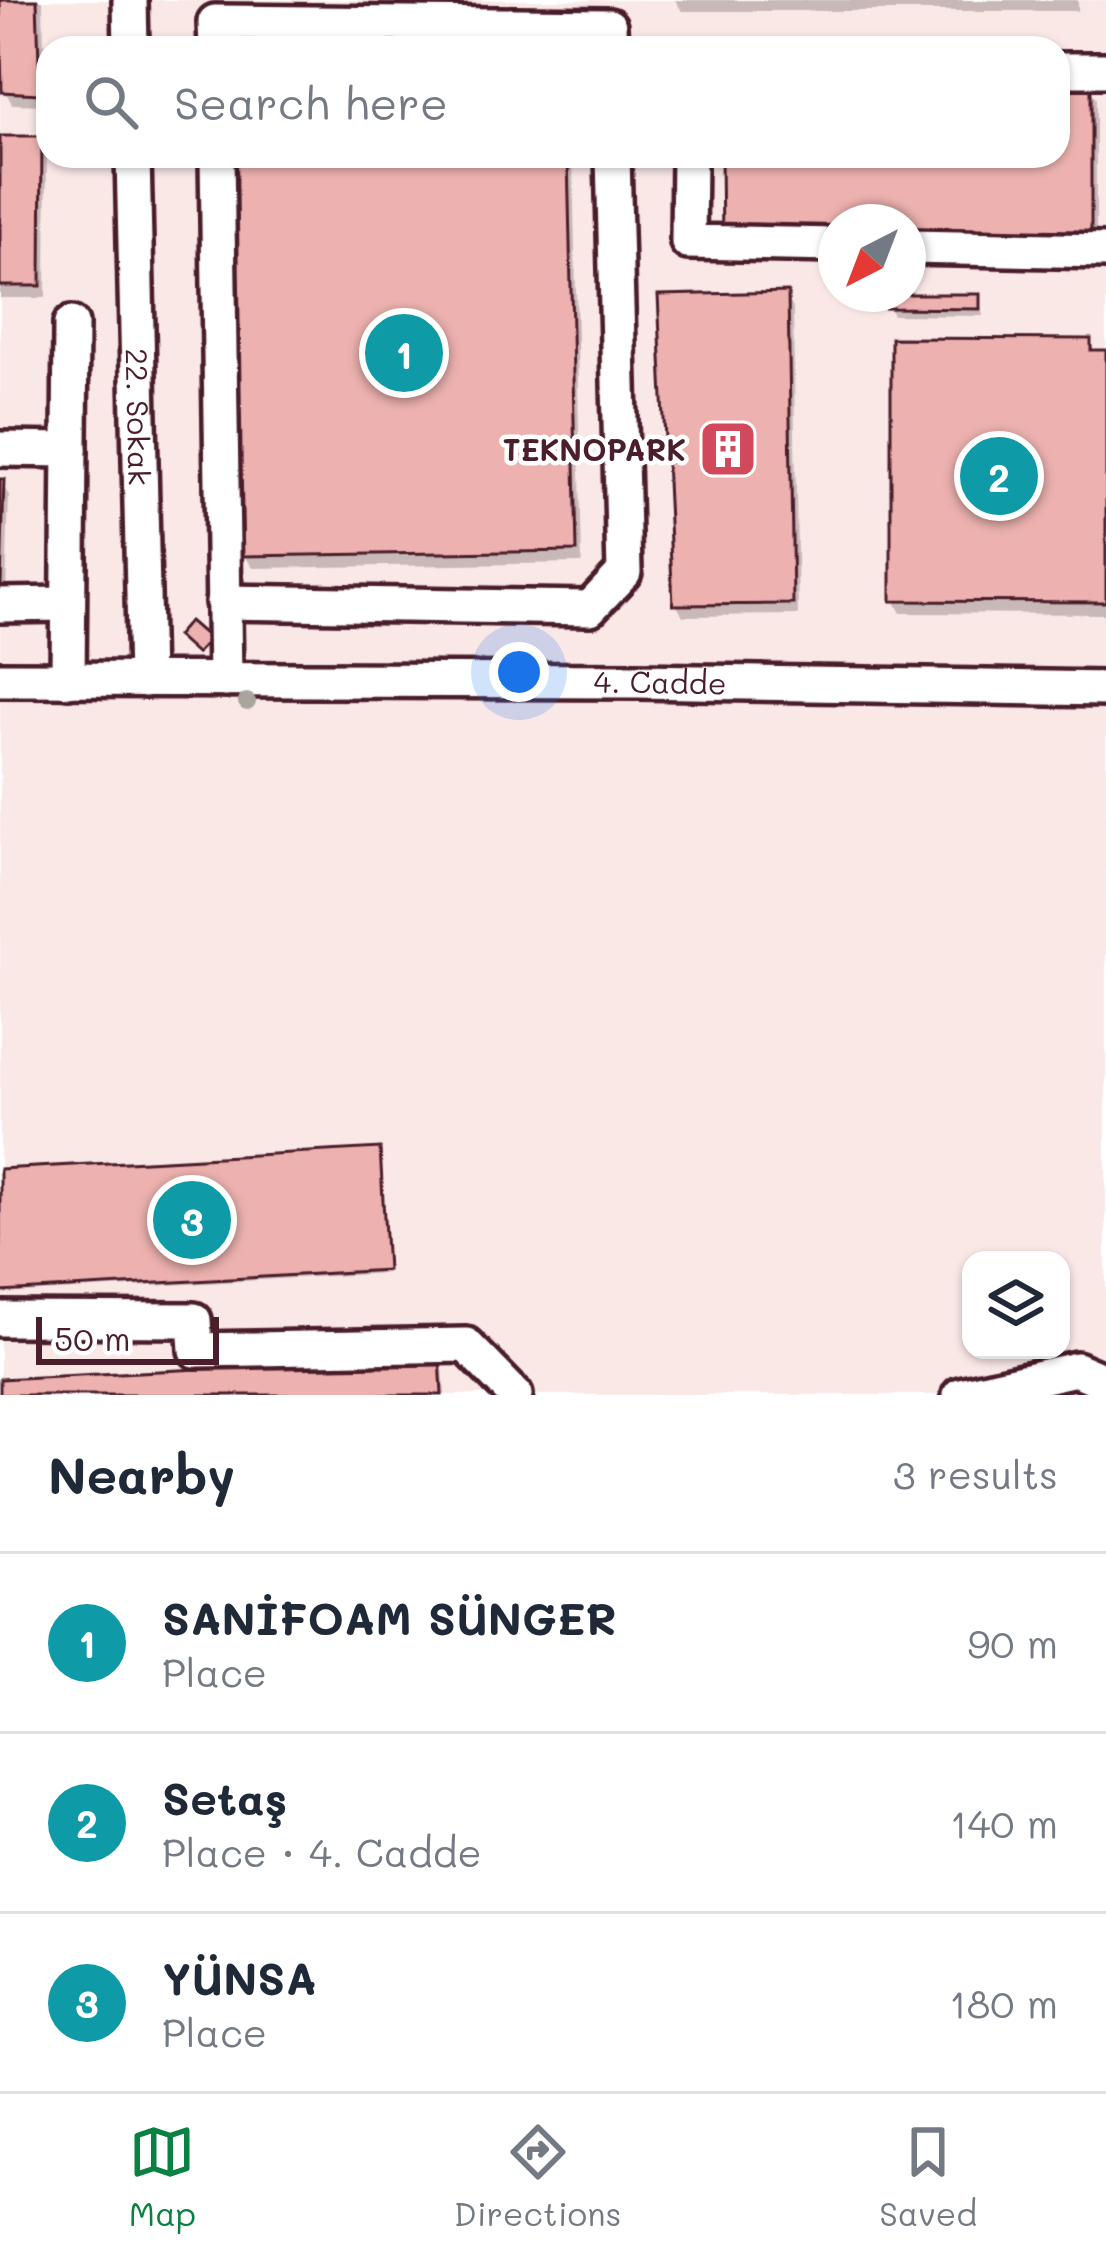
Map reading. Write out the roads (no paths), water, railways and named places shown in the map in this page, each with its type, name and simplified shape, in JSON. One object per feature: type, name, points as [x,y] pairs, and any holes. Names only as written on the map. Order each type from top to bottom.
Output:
[{"type":"street","points":[[130,0],[131,36]]},
{"type":"street","points":[[216,36],[215,22],[609,26],[609,36]]},
{"type":"street","points":[[1070,70],[1106,70]]},
{"type":"street","name":"22. Sokak","points":[[133,168],[145,680]]},
{"type":"street","points":[[217,168],[225,680]]},
{"type":"street","points":[[224,602],[590,608],[625,572],[613,168]]},
{"type":"street","points":[[688,168],[688,242],[818,245]]},
{"type":"street","points":[[926,247],[1106,251]]},
{"type":"street","points":[[68,680],[71,324]]},
{"type":"street","points":[[0,449],[70,450]]},
{"type":"street","points":[[0,605],[68,604]]},
{"type":"street","name":"4. Cadde","points":[[0,680],[638,681],[1106,689]]},
{"type":"street","points":[[0,1318],[194,1320],[196,1350],[466,1345],[515,1395]]},
{"type":"street","points":[[960,1395],[1076,1369],[1106,1382]]},
{"type":"place","name":"SANİFOAM SÜNGER","points":[[404,353]]},
{"type":"place","name":"TEKNOPARK","points":[[728,449]]},
{"type":"place","name":"Setaş","points":[[999,476]]},
{"type":"place","name":"YÜNSA","points":[[192,1220]]}]
